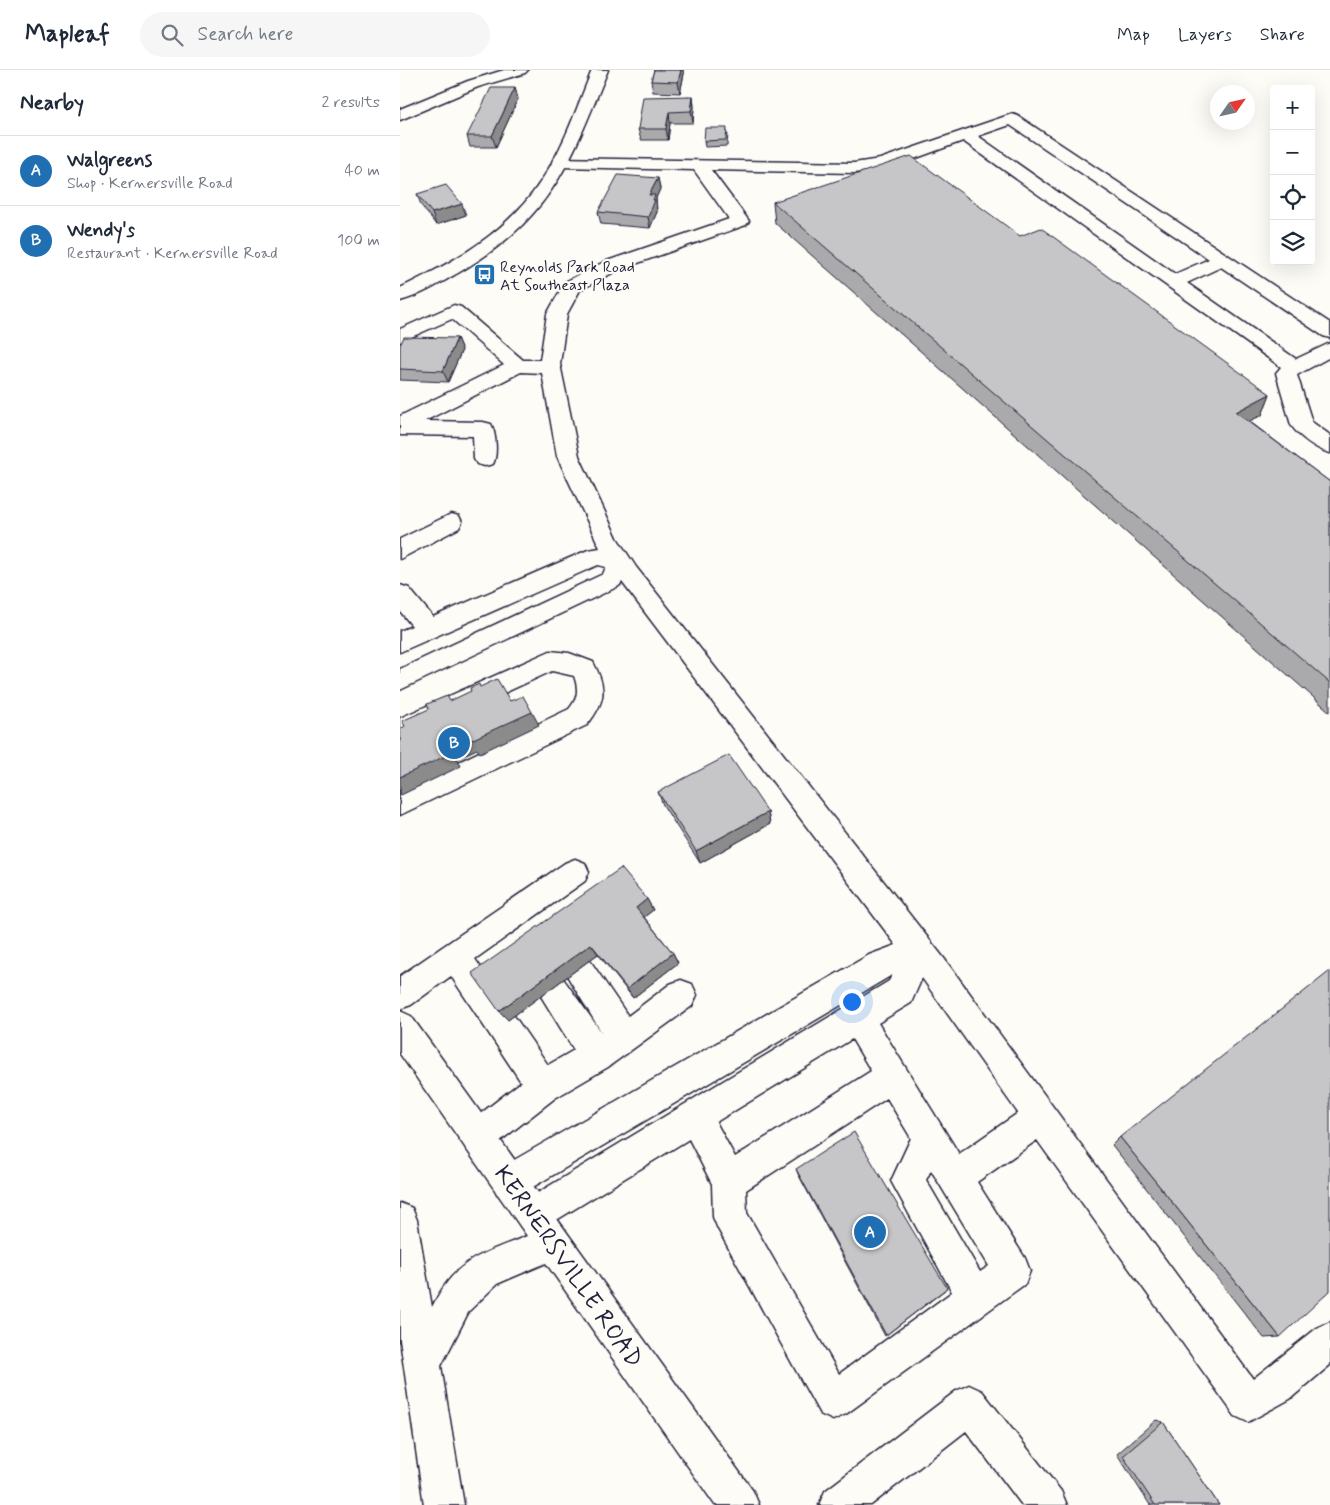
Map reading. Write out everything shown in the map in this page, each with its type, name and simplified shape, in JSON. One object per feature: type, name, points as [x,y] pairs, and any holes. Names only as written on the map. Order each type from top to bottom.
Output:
[{"type":"main road","points":[[400,114],[473,84],[520,70]]},
{"type":"main road","points":[[400,295],[446,272],[492,244],[534,202],[549,182],[560,162],[600,70]]},
{"type":"main road","points":[[560,162],[854,168],[884,164],[1012,119],[1330,332]]},
{"type":"main road","points":[[965,135],[1295,368]]},
{"type":"main road","points":[[699,165],[740,221],[611,266],[572,286],[557,314],[551,367],[568,456],[607,541],[621,562],[919,951],[1248,1403],[1277,1386],[1330,1341]]},
{"type":"main road","points":[[1173,282],[1222,260]]},
{"type":"main road","points":[[400,336],[454,311],[518,366]]},
{"type":"main road","points":[[1330,349],[1286,373],[1302,425],[1330,446]]},
{"type":"main road","points":[[403,419],[518,366],[551,367]]},
{"type":"main road","points":[[403,419],[483,428],[485,459]]},
{"type":"main road","points":[[400,550],[451,522]]},
{"type":"main road","points":[[400,642],[596,556],[621,562]]},
{"type":"main road","points":[[400,680],[611,580],[621,562]]},
{"type":"main road","points":[[400,594],[429,630]]},
{"type":"main road","points":[[400,730],[550,661],[569,662],[584,669],[590,683],[590,703],[578,717],[400,803]]},
{"type":"main road","points":[[400,994],[455,956],[510,934],[535,917],[575,872]]},
{"type":"main road","points":[[533,1215],[900,992],[919,951]]},
{"type":"main road","points":[[509,1182],[880,965],[919,951]]},
{"type":"main road","points":[[455,956],[543,1086]]},
{"type":"main road","points":[[578,969],[624,1038]]},
{"type":"main road","points":[[551,988],[596,1056]]},
{"type":"main road","points":[[478,1137],[543,1086],[624,1038],[681,995]]},
{"type":"main road","points":[[695,1117],[728,1181],[730,1217],[833,1401],[1012,1271],[930,1135],[856,1018]]},
{"type":"main road","name":"KERNERSVILLE ROAD","points":[[400,1027],[738,1505]]},
{"type":"main road","points":[[728,1181],[892,1076]]},
{"type":"main road","points":[[955,1177],[1041,1117]]},
{"type":"main road","points":[[930,1135],[908,1180],[975,1298]]},
{"type":"main road","points":[[401,1227],[444,1505]]},
{"type":"main road","points":[[422,1365],[456,1298],[484,1271],[553,1243]]},
{"type":"main road","points":[[839,1505],[969,1404],[1047,1505]]},
{"type":"building","points":[[654,70],[681,70],[678,82],[651,81]]},
{"type":"building","points":[[491,88],[515,88],[492,136],[467,136]]},
{"type":"building","points":[[693,96],[691,111],[669,112],[666,129],[638,129],[643,97]]},
{"type":"building","points":[[705,128],[727,128],[726,140],[704,141]]},
{"type":"building","points":[[911,156],[1020,236],[1041,228],[1270,394],[1236,412],[1330,482],[1330,683],[773,202]]},
{"type":"building","points":[[618,175],[658,178],[649,195],[655,195],[653,200],[655,200],[648,217],[598,212]]},
{"type":"building","points":[[446,185],[462,204],[432,213],[417,194]]},
{"type":"building","points":[[404,337],[457,338],[443,371],[400,369],[400,345]]},
{"type":"building","points":[[497,679],[510,701],[523,696],[532,712],[471,740],[469,735],[448,745],[452,753],[400,777],[400,729],[405,726],[402,721],[429,709],[427,704],[447,696],[450,701],[471,691],[470,688],[479,684],[480,687]]},
{"type":"building","points":[[729,755],[768,812],[696,851],[658,792]]},
{"type":"building","points":[[621,868],[647,899],[636,908],[673,953],[627,989],[591,944],[499,1011],[472,973]]},
{"type":"building","points":[[1330,971],[1330,1291],[1280,1337],[1120,1137]]},
{"type":"building","points":[[854,1132],[947,1288],[886,1335],[796,1169]]},
{"type":"building","points":[[1163,1422],[1219,1505],[1155,1505],[1123,1456]]},
{"type":"place","name":"Reynolds Park Road At Southeast Plaza","points":[[484,275]]},
{"type":"place","name":"Wendy's","points":[[454,743]]},
{"type":"place","name":"Walgreens","points":[[870,1232]]}]
